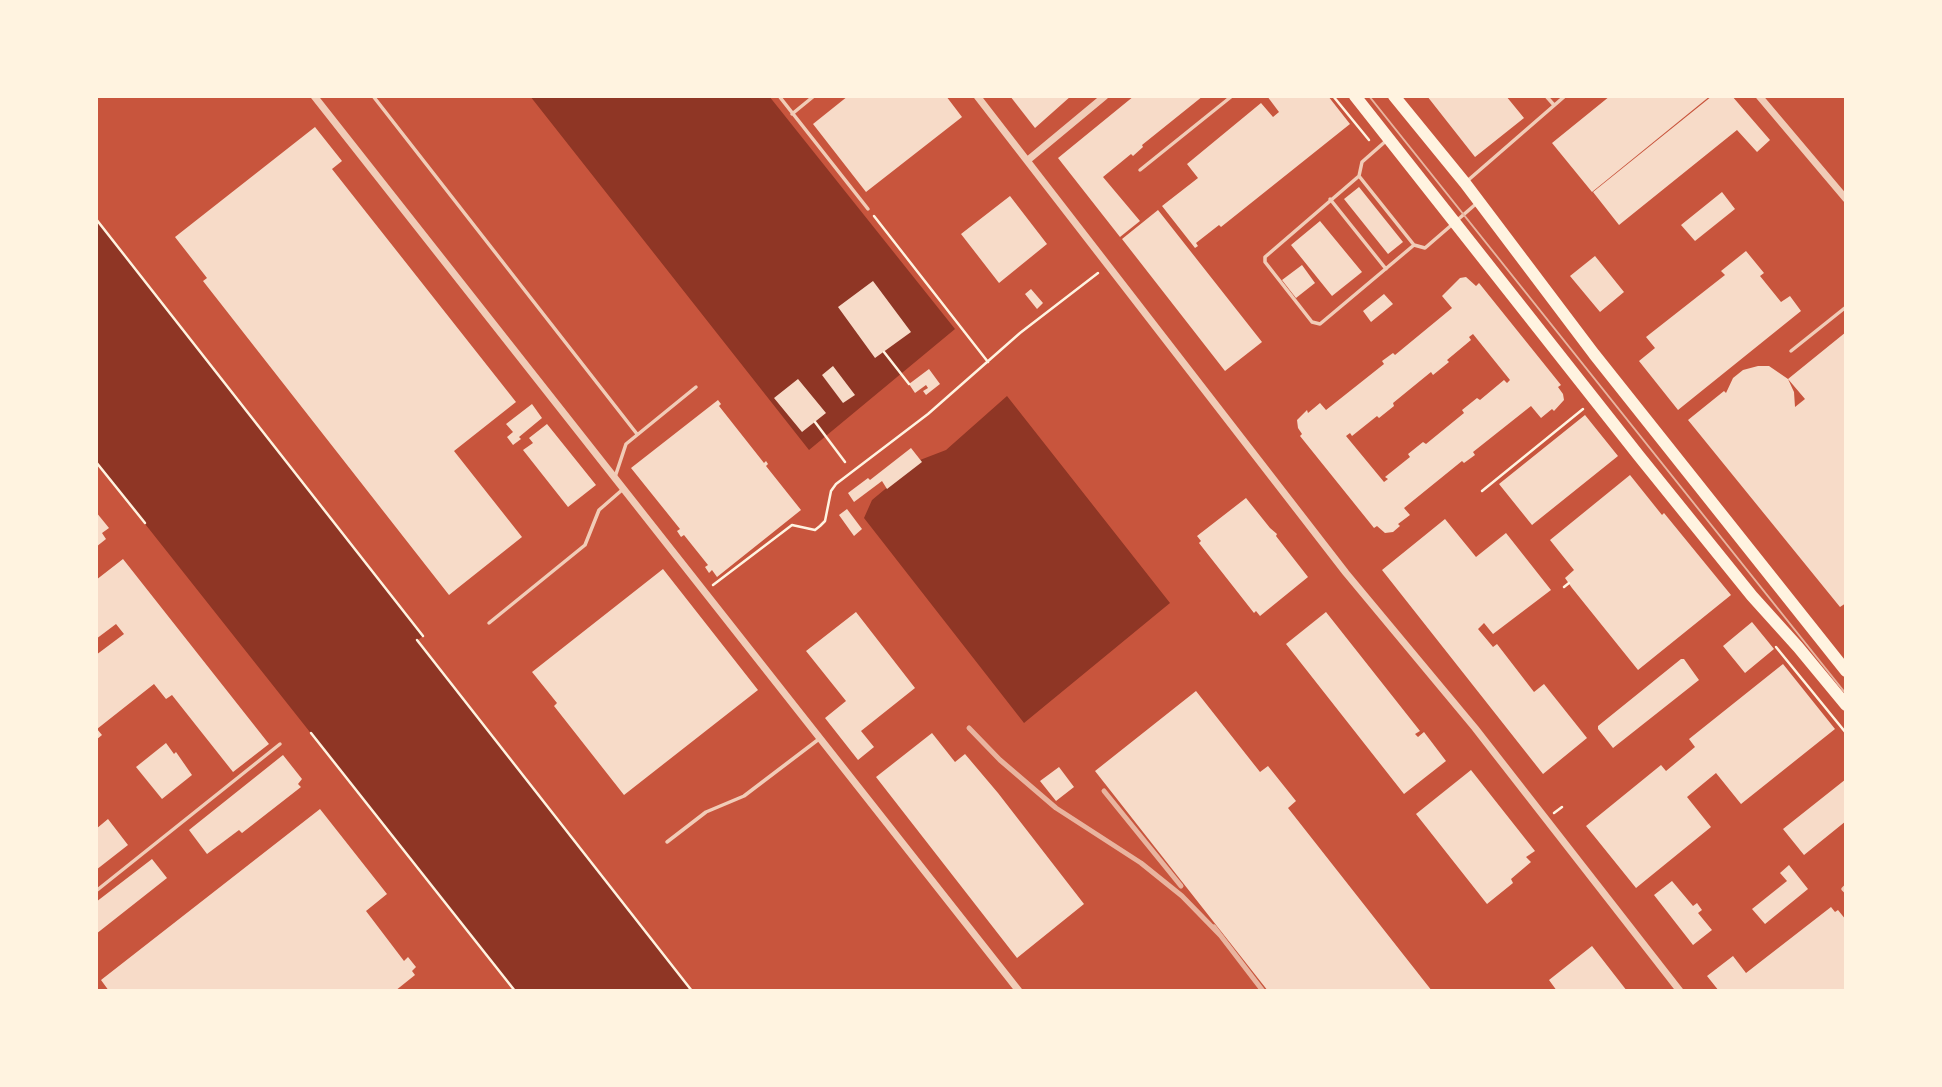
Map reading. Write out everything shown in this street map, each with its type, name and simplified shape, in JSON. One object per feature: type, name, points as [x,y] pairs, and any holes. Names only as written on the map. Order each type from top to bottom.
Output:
[{"type":"main road","points":[[1355,96],[1744,586],[1846,705]]},
{"type":"main road","points":[[1394,96],[1465,183],[1594,354],[1846,671]]},
{"type":"street","points":[[977,96],[1346,573],[1475,728],[1680,991]]},
{"type":"street","points":[[1028,160],[1105,96]]},
{"type":"street","points":[[1759,96],[1846,199]]},
{"type":"street","points":[[316,99],[1019,991]]},
{"type":"lane","points":[[316,99],[326,96]]},
{"type":"lane","points":[[373,96],[638,435]]},
{"type":"lane","points":[[779,96],[868,209]]},
{"type":"lane","points":[[792,114],[814,96]]},
{"type":"lane","points":[[1140,170],[1231,96]]},
{"type":"lane","points":[[1546,96],[1554,105]]},
{"type":"lane","points":[[1465,183],[1565,96]]},
{"type":"lane","points":[[1388,138],[1362,162],[1359,176],[1265,257],[1265,262],[1312,322],[1320,324],[1414,245]]},
{"type":"lane","points":[[1359,176],[1414,245],[1425,248],[1479,202]]},
{"type":"lane","points":[[1330,199],[1386,269]]},
{"type":"lane","points":[[1791,351],[1846,307]]},
{"type":"lane","points":[[615,477],[626,444],[696,387]]},
{"type":"lane","points":[[489,623],[585,545],[599,510],[624,488]]},
{"type":"lane","points":[[667,842],[706,812],[744,796],[820,738]]},
{"type":"lane","points":[[96,891],[280,744]]},
{"type":"lane","points":[[1846,886],[1843,888],[1846,892]]},
{"type":"path","points":[[868,209],[988,362]]},
{"type":"path","points":[[96,219],[423,636]]},
{"type":"path","points":[[705,591],[792,525],[815,530],[820,526],[825,521],[831,491],[836,484],[928,414],[1020,333],[1109,265]]},
{"type":"path","points":[[884,352],[909,384]]},
{"type":"path","points":[[1482,491],[1583,409]]},
{"type":"path","points":[[815,422],[845,462]]},
{"type":"path","points":[[96,462],[145,523]]},
{"type":"path","points":[[1564,587],[1569,583]]},
{"type":"path","points":[[417,640],[692,991]]},
{"type":"path","points":[[311,733],[515,991]]},
{"type":"shaded area","points":[[530,96],[769,96],[955,329],[809,450]]},
{"type":"shaded area","points":[[96,219],[423,636],[418,640],[692,991],[515,991],[96,462]]},
{"type":"shaded area","points":[[1007,396],[1170,603],[1024,723],[864,518],[872,500],[920,460],[946,450]]},
{"type":"building","points":[[848,96],[946,96],[962,117],[866,192],[813,124]]},
{"type":"building","points":[[1010,96],[1071,96],[1035,128]]},
{"type":"building","points":[[1134,96],[1203,96],[1142,145],[1133,156],[1131,154],[1103,177],[1140,221],[1120,237],[1058,158]]},
{"type":"building","points":[[1267,96],[1328,96],[1350,124],[1221,227],[1219,225],[1196,243],[1198,246],[1195,248],[1162,206],[1198,178],[1187,164],[1261,103],[1273,117],[1279,112]]},
{"type":"building","points":[[1427,96],[1506,96],[1524,118],[1475,157]]},
{"type":"building","points":[[1610,96],[1710,96],[1592,192],[1552,143]]},
{"type":"building","points":[[1712,96],[1732,96],[1770,140],[1757,152],[1737,130],[1619,225],[1593,192]]},
{"type":"building","points":[[315,127],[342,161],[332,169],[516,402],[454,451],[522,537],[449,595],[203,281],[207,278],[175,237]]},
{"type":"building","points":[[1359,187],[1403,242],[1388,254],[1344,199]]},
{"type":"building","points":[[1722,192],[1735,209],[1695,241],[1681,225]]},
{"type":"building","points":[[1010,196],[1047,244],[999,283],[961,234]]},
{"type":"building","points":[[1158,210],[1262,342],[1225,371],[1122,239]]},
{"type":"building","points":[[1320,221],[1362,272],[1332,296],[1291,245]]},
{"type":"building","points":[[1746,251],[1764,273],[1760,276],[1781,302],[1790,296],[1801,311],[1678,410],[1639,361],[1655,348],[1646,337],[1725,275],[1721,271]]},
{"type":"building","points":[[1595,256],[1624,292],[1600,312],[1570,276]]},
{"type":"building","points":[[1302,265],[1315,283],[1296,298],[1282,280]]},
{"type":"building","points":[[1466,277],[1476,286],[1479,283],[1561,385],[1558,387],[1564,400],[1554,411],[1552,409],[1541,418],[1531,406],[1473,452],[1475,455],[1464,463],[1462,461],[1404,508],[1410,515],[1398,524],[1400,526],[1393,532],[1385,533],[1377,526],[1374,528],[1300,436],[1302,434],[1297,420],[1320,403],[1326,410],[1384,364],[1382,361],[1393,353],[1395,355],[1452,308],[1442,296],[1460,278]],"holes":[[[1473,334],[1510,380],[1507,383],[1504,380],[1480,400],[1477,398],[1462,410],[1464,413],[1426,444],[1423,442],[1408,454],[1410,457],[1385,477],[1388,479],[1384,482],[1346,436],[1350,433],[1352,436],[1377,416],[1379,418],[1431,372],[1433,375],[1471,340],[1469,337]]]},
{"type":"building","points":[[873,281],[911,332],[875,358],[838,307]]},
{"type":"building","points":[[1031,289],[1043,303],[1037,309],[1025,294]]},
{"type":"building","points":[[1384,294],[1393,304],[1371,322],[1363,311]]},
{"type":"building","points":[[1846,332],[1846,603],[1840,607],[1688,420],[1724,391],[1726,393],[1733,378],[1743,370],[1769,366],[1788,379]],"holes":[[[1788,379],[1805,399],[1795,407],[1794,392]]]},
{"type":"building","points":[[833,366],[855,395],[843,403],[822,375]]},
{"type":"building","points":[[929,369],[940,384],[926,395],[923,391],[928,388],[926,385],[915,393],[909,384]]},
{"type":"building","points":[[798,379],[826,413],[802,432],[774,398]]},
{"type":"building","points":[[718,400],[721,404],[719,406],[764,463],[766,461],[766,466],[801,510],[717,577],[712,570],[709,573],[705,567],[708,565],[684,535],[681,537],[677,531],[680,529],[631,468]]},
{"type":"building","points":[[532,404],[542,418],[513,445],[507,437],[513,432],[506,424]]},
{"type":"building","points":[[1585,415],[1618,456],[1532,525],[1499,484]]},
{"type":"building","points":[[547,424],[596,485],[568,507],[523,450],[533,443],[529,438]]},
{"type":"building","points":[[911,448],[922,462],[887,489],[882,481],[854,502],[848,493],[868,478],[870,480]]},
{"type":"building","points":[[1630,475],[1731,595],[1638,670],[1565,578],[1574,570],[1550,540]]},
{"type":"building","points":[[1246,498],[1277,534],[1308,577],[1260,616],[1256,611],[1254,613],[1199,543],[1201,541],[1197,536]]},
{"type":"building","points":[[847,509],[862,529],[854,536],[839,515]]},
{"type":"building","points":[[96,512],[109,528],[102,533],[106,539],[96,547]]},
{"type":"building","points":[[1445,519],[1476,557],[1506,533],[1551,590],[1493,634],[1484,623],[1478,629],[1493,647],[1497,644],[1534,692],[1544,684],[1587,738],[1543,774],[1382,570]]},
{"type":"building","points":[[123,559],[269,744],[233,772],[172,695],[166,699],[154,684],[97,729],[102,735],[96,740],[96,655],[124,634],[116,624],[96,639],[96,580]]},
{"type":"building","points":[[663,569],[758,690],[624,795],[554,706],[557,703],[532,672]]},
{"type":"building","points":[[856,612],[915,688],[861,731],[874,747],[858,760],[825,718],[846,701],[806,651]]},
{"type":"building","points":[[1326,612],[1420,731],[1415,734],[1418,737],[1424,732],[1446,761],[1404,794],[1286,644]]},
{"type":"building","points":[[1752,622],[1774,649],[1745,673],[1723,646]]},
{"type":"building","points":[[1684,659],[1699,680],[1613,748],[1598,726]]},
{"type":"building","points":[[1783,664],[1835,729],[1741,804],[1716,773],[1687,797],[1711,827],[1636,888],[1586,826],[1661,765],[1666,771],[1695,747],[1689,739]]},
{"type":"building","points":[[1196,691],[1260,772],[1268,766],[1296,801],[1288,808],[1432,991],[1268,991],[1095,771]]},
{"type":"building","points":[[932,733],[955,762],[965,754],[1084,904],[1017,958],[876,777]]},
{"type":"building","points":[[166,743],[192,775],[162,799],[136,767]]},
{"type":"building","points":[[283,755],[302,779],[298,784],[301,787],[242,833],[239,830],[207,854],[189,830]]},
{"type":"building","points":[[1059,767],[1074,787],[1056,801],[1040,781]]},
{"type":"building","points":[[1471,770],[1535,851],[1526,857],[1531,862],[1511,879],[1513,883],[1487,904],[1416,814]]},
{"type":"building","points":[[1846,779],[1846,821],[1804,855],[1783,829]]},
{"type":"building","points":[[320,809],[387,894],[366,911],[404,961],[408,957],[416,967],[412,971],[415,975],[395,991],[109,991],[101,980]]},
{"type":"building","points":[[108,819],[128,845],[96,870],[96,829]]},
{"type":"building","points":[[152,859],[167,878],[96,934],[96,902]]},
{"type":"building","points":[[1789,865],[1808,889],[1765,924],[1752,909],[1787,881],[1780,873]]},
{"type":"building","points":[[1672,881],[1693,906],[1697,903],[1702,910],[1698,913],[1712,930],[1693,945],[1654,895]]},
{"type":"building","points":[[1831,907],[1835,912],[1838,910],[1846,920],[1846,991],[1719,991],[1707,976],[1733,956],[1746,973]]},
{"type":"building","points":[[1592,946],[1627,991],[1557,991],[1549,980]]},
{"type":"tram line","points":[[1369,96],[1846,694]]},
{"type":"railway","points":[[969,728],[1000,760],[1056,808],[1141,863],[1182,896],[1220,935]]},
{"type":"railway","points":[[1104,791],[1181,886]]},
{"type":"railway","points":[[1214,927],[1263,991]]}]
